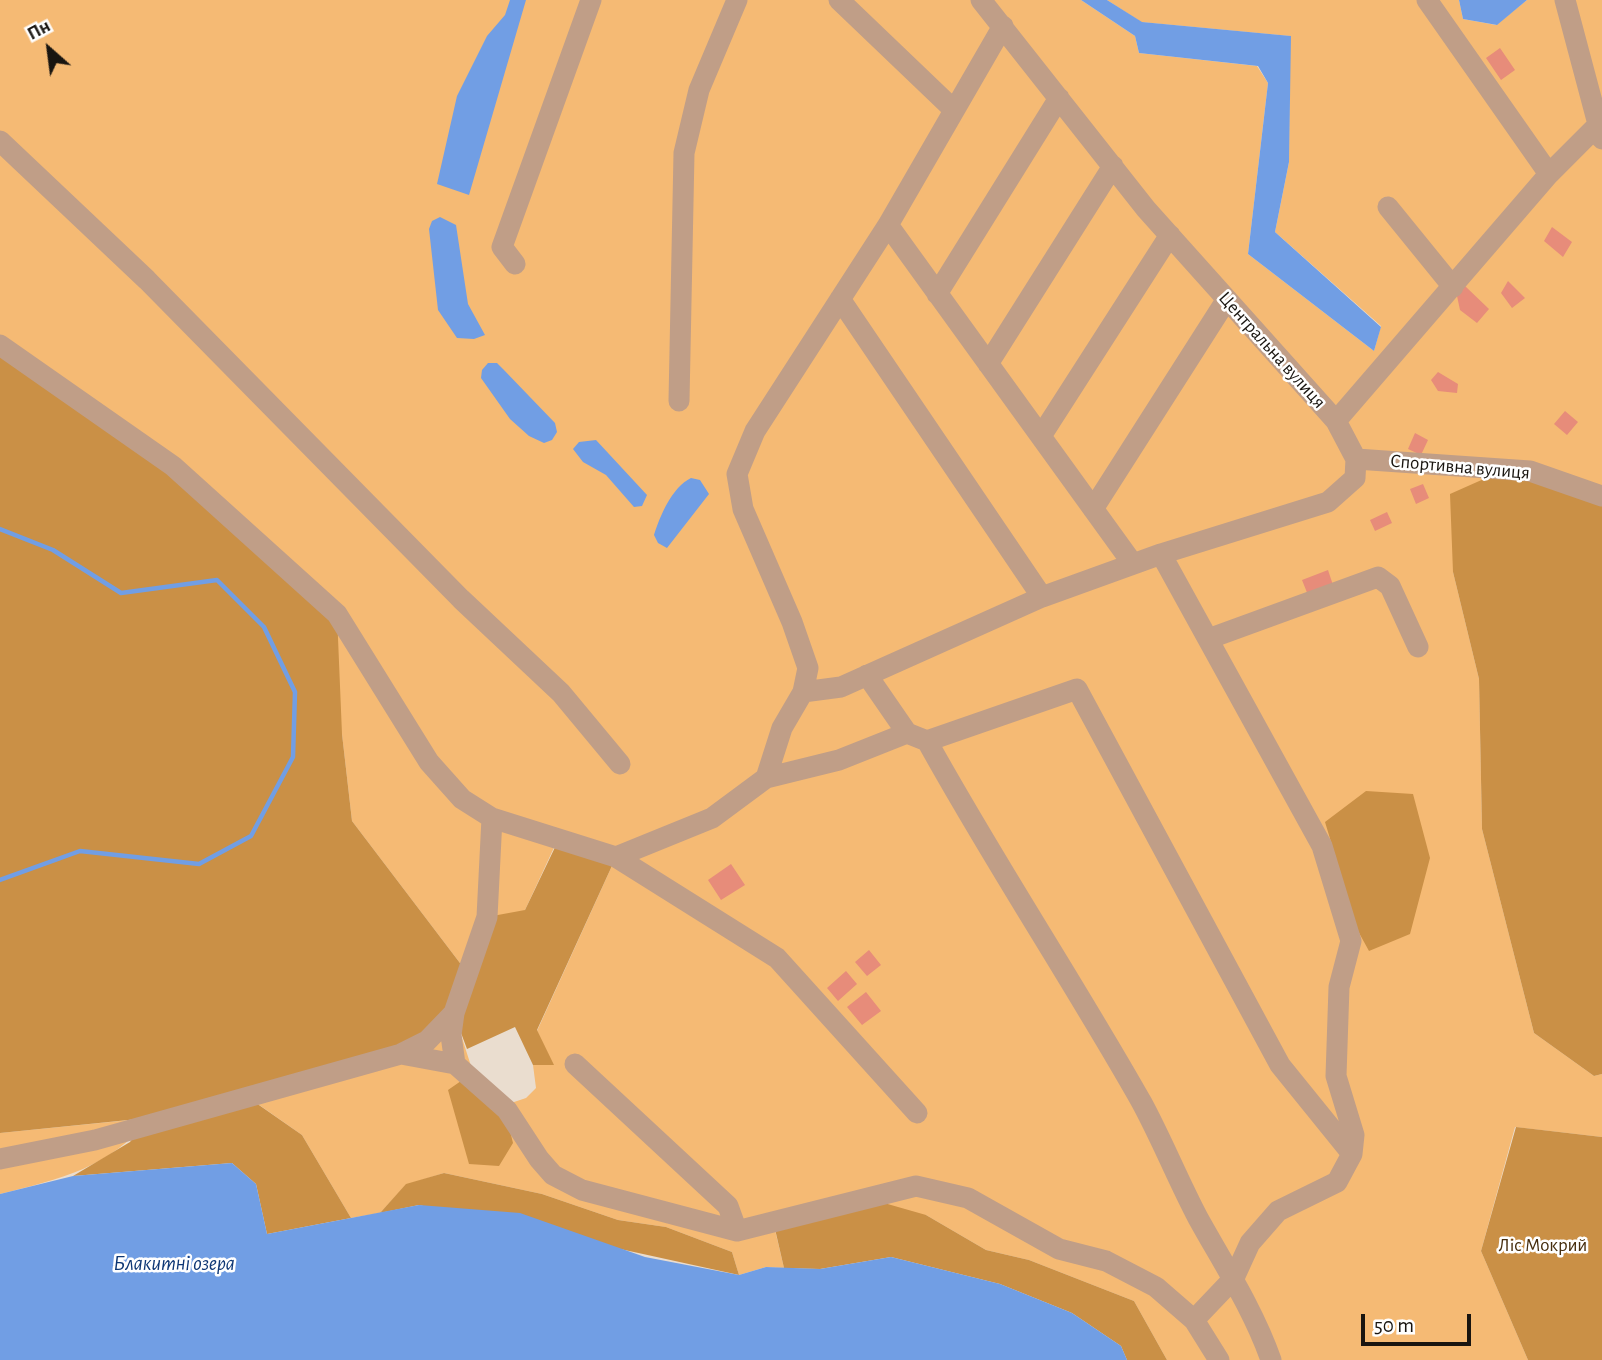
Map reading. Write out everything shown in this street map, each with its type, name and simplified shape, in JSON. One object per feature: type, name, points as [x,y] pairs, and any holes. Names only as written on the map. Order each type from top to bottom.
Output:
[{"type":"street","points":[[516,264],[502,247],[591,0]]},
{"type":"street","points":[[679,401],[684,153],[699,90],[737,0]]},
{"type":"street","points":[[839,0],[954,110]]},
{"type":"street","name":"Центральна вулиця","points":[[981,0],[1170,235],[1336,421],[1549,174],[1600,127]]},
{"type":"street","points":[[1427,0],[1549,174]]},
{"type":"street","points":[[1565,0],[1600,127]]},
{"type":"street","points":[[766,778],[782,728],[803,692],[808,668],[792,622],[743,509],[737,474],[755,431],[888,225],[1003,26]]},
{"type":"street","points":[[937,294],[1059,98]]},
{"type":"street","points":[[0,141],[146,280],[461,599],[561,693],[620,764]]},
{"type":"street","points":[[988,364],[1113,166]]},
{"type":"street","points":[[1388,207],[1453,287]]},
{"type":"street","points":[[888,225],[1133,564]]},
{"type":"street","points":[[1041,436],[1170,235]]},
{"type":"street","points":[[840,299],[1042,597]]},
{"type":"street","points":[[1093,509],[1227,299]]},
{"type":"street","points":[[0,345],[173,466],[337,614],[429,762],[462,799],[492,818],[616,857],[777,958],[917,1113]]},
{"type":"street","points":[[803,692],[841,687],[1042,597],[1161,554],[1328,502],[1355,478],[1356,459],[1336,421]]},
{"type":"street","name":"Спортивна вулиця","points":[[1356,459],[1530,471],[1602,496]]},
{"type":"street","points":[[1161,554],[1322,846],[1351,941],[1339,987],[1336,1076],[1354,1135],[1352,1154],[1337,1182],[1278,1211],[1250,1243],[1234,1278],[1194,1320]]},
{"type":"street","points":[[1208,639],[1378,577],[1390,586],[1418,647]]},
{"type":"street","points":[[867,675],[917,737],[1052,950],[1143,1105],[1199,1218],[1260,1329],[1270,1360]]},
{"type":"street","points":[[616,857],[712,818],[766,778],[839,760],[1077,689],[1280,1065],[1352,1154]]},
{"type":"street","points":[[455,1064],[451,1035],[454,1013],[487,917],[492,818]]},
{"type":"street","points":[[0,1159],[95,1140],[401,1054],[427,1041],[454,1013]]},
{"type":"street","points":[[401,1054],[455,1064],[508,1110],[539,1159],[553,1175],[582,1190],[737,1231],[916,1186],[968,1198],[1059,1249],[1106,1261],[1156,1287],[1194,1320],[1219,1360]]},
{"type":"street","points":[[575,1064],[728,1206],[737,1231]]},
{"type":"shaded area","points":[[0,0],[1081,0],[1135,36],[1139,53],[1257,66],[1268,83],[1248,254],[1374,351],[1381,326],[1275,232],[1289,162],[1290,36],[1141,22],[1107,0],[1459,0],[1463,19],[1496,25],[1527,0],[1602,0],[1602,496],[1453,572],[1479,679],[1482,829],[1534,1033],[1594,1076],[1602,1074],[1602,1137],[1515,1127],[1481,1251],[1528,1360],[1167,1360],[1134,1301],[1029,1260],[986,1250],[926,1215],[775,1230],[784,1268],[766,1267],[739,1275],[732,1252],[666,1227],[618,1220],[542,1194],[444,1173],[406,1185],[380,1213],[351,1218],[302,1135],[245,1095],[454,1013],[471,1066],[511,1103],[526,1098],[536,1088],[533,1065],[553,1065],[537,1031],[616,857],[558,839],[525,910],[466,971],[352,821],[342,734],[0,345]]},
{"type":"shaded area","points":[[150,1118],[135,1135],[101,1160],[63,1177],[0,1194],[0,1133]]},
{"type":"green space","points":[[0,345],[173,466],[337,614],[342,734],[352,821],[466,971],[487,917],[525,910],[559,839],[616,857],[537,1030],[554,1065],[533,1065],[515,1027],[467,1049],[454,1014],[427,1041],[246,1096],[302,1135],[351,1218],[267,1234],[256,1184],[232,1163],[73,1176],[130,1142],[148,1118],[0,1133]]},
{"type":"green space","points":[[1504,470],[1602,496],[1602,1074],[1594,1076],[1534,1033],[1482,829],[1479,679],[1453,572],[1450,494]]},
{"type":"green space","points":[[1366,791],[1413,794],[1430,858],[1410,934],[1369,951],[1358,931],[1325,822]]},
{"type":"green space","points":[[461,1081],[507,1119],[513,1143],[499,1166],[469,1164],[448,1090]]},
{"type":"green space","name":"Ліс Мокрий","points":[[1516,1127],[1602,1137],[1602,1360],[1528,1360],[1481,1251]]},
{"type":"green space","points":[[444,1173],[542,1194],[618,1220],[666,1227],[732,1252],[739,1275],[419,1205],[380,1213],[406,1184]]},
{"type":"green space","points":[[877,1201],[926,1215],[986,1250],[1029,1260],[1134,1301],[1167,1360],[1127,1360],[1121,1346],[1072,1313],[1000,1284],[891,1257],[820,1269],[784,1268],[775,1229]]},
{"type":"water","points":[[510,0],[526,0],[469,195],[437,184],[457,96],[487,36],[505,15]]},
{"type":"water","points":[[1081,0],[1107,0],[1142,22],[1291,36],[1289,162],[1275,232],[1381,327],[1374,351],[1248,254],[1268,83],[1258,66],[1139,53],[1135,36]]},
{"type":"water","points":[[1459,0],[1527,0],[1497,25],[1463,19]]},
{"type":"water","points":[[440,217],[456,225],[468,304],[485,335],[474,339],[457,338],[438,310],[429,229],[432,221]]},
{"type":"water","points":[[488,363],[497,363],[555,423],[557,432],[552,440],[544,443],[529,436],[510,419],[481,378],[482,370]]},
{"type":"water","points":[[596,440],[647,495],[642,506],[634,507],[606,475],[583,462],[573,449],[579,442]]},
{"type":"water","points":[[691,478],[700,480],[709,494],[667,548],[658,543],[654,535],[663,511],[673,495]]},
{"type":"water","name":"Блакитні озера","points":[[232,1163],[256,1184],[267,1234],[419,1205],[520,1213],[645,1257],[739,1275],[766,1267],[820,1269],[891,1257],[1000,1284],[1072,1313],[1121,1346],[1127,1360],[0,1360],[0,1194],[73,1176]]},
{"type":"building","points":[[1500,48],[1515,70],[1501,80],[1486,58]]},
{"type":"building","points":[[1552,227],[1572,242],[1563,257],[1544,241]]},
{"type":"building","points":[[1508,281],[1525,298],[1512,308],[1501,293]]},
{"type":"building","points":[[1465,286],[1489,309],[1477,323],[1460,310],[1457,296]]},
{"type":"building","points":[[1438,372],[1458,384],[1457,393],[1438,391],[1431,380]]},
{"type":"building","points":[[1565,411],[1578,422],[1567,435],[1554,424]]},
{"type":"building","points":[[1415,433],[1428,440],[1421,455],[1408,449]]},
{"type":"building","points":[[1423,484],[1429,498],[1416,504],[1410,489]]},
{"type":"building","points":[[1387,512],[1392,523],[1375,531],[1370,520]]},
{"type":"building","points":[[1328,570],[1333,585],[1308,595],[1302,580]]},
{"type":"building","points":[[731,864],[745,885],[721,900],[708,880]]},
{"type":"building","points":[[869,950],[881,965],[867,976],[855,962]]},
{"type":"building","points":[[846,971],[857,984],[838,1001],[827,988]]},
{"type":"building","points":[[866,992],[881,1011],[862,1025],[847,1007]]},
{"type":"waterway","points":[[0,529],[53,550],[121,593],[217,580],[264,627],[295,692],[293,757],[251,836],[199,864],[80,851],[0,880]]}]
